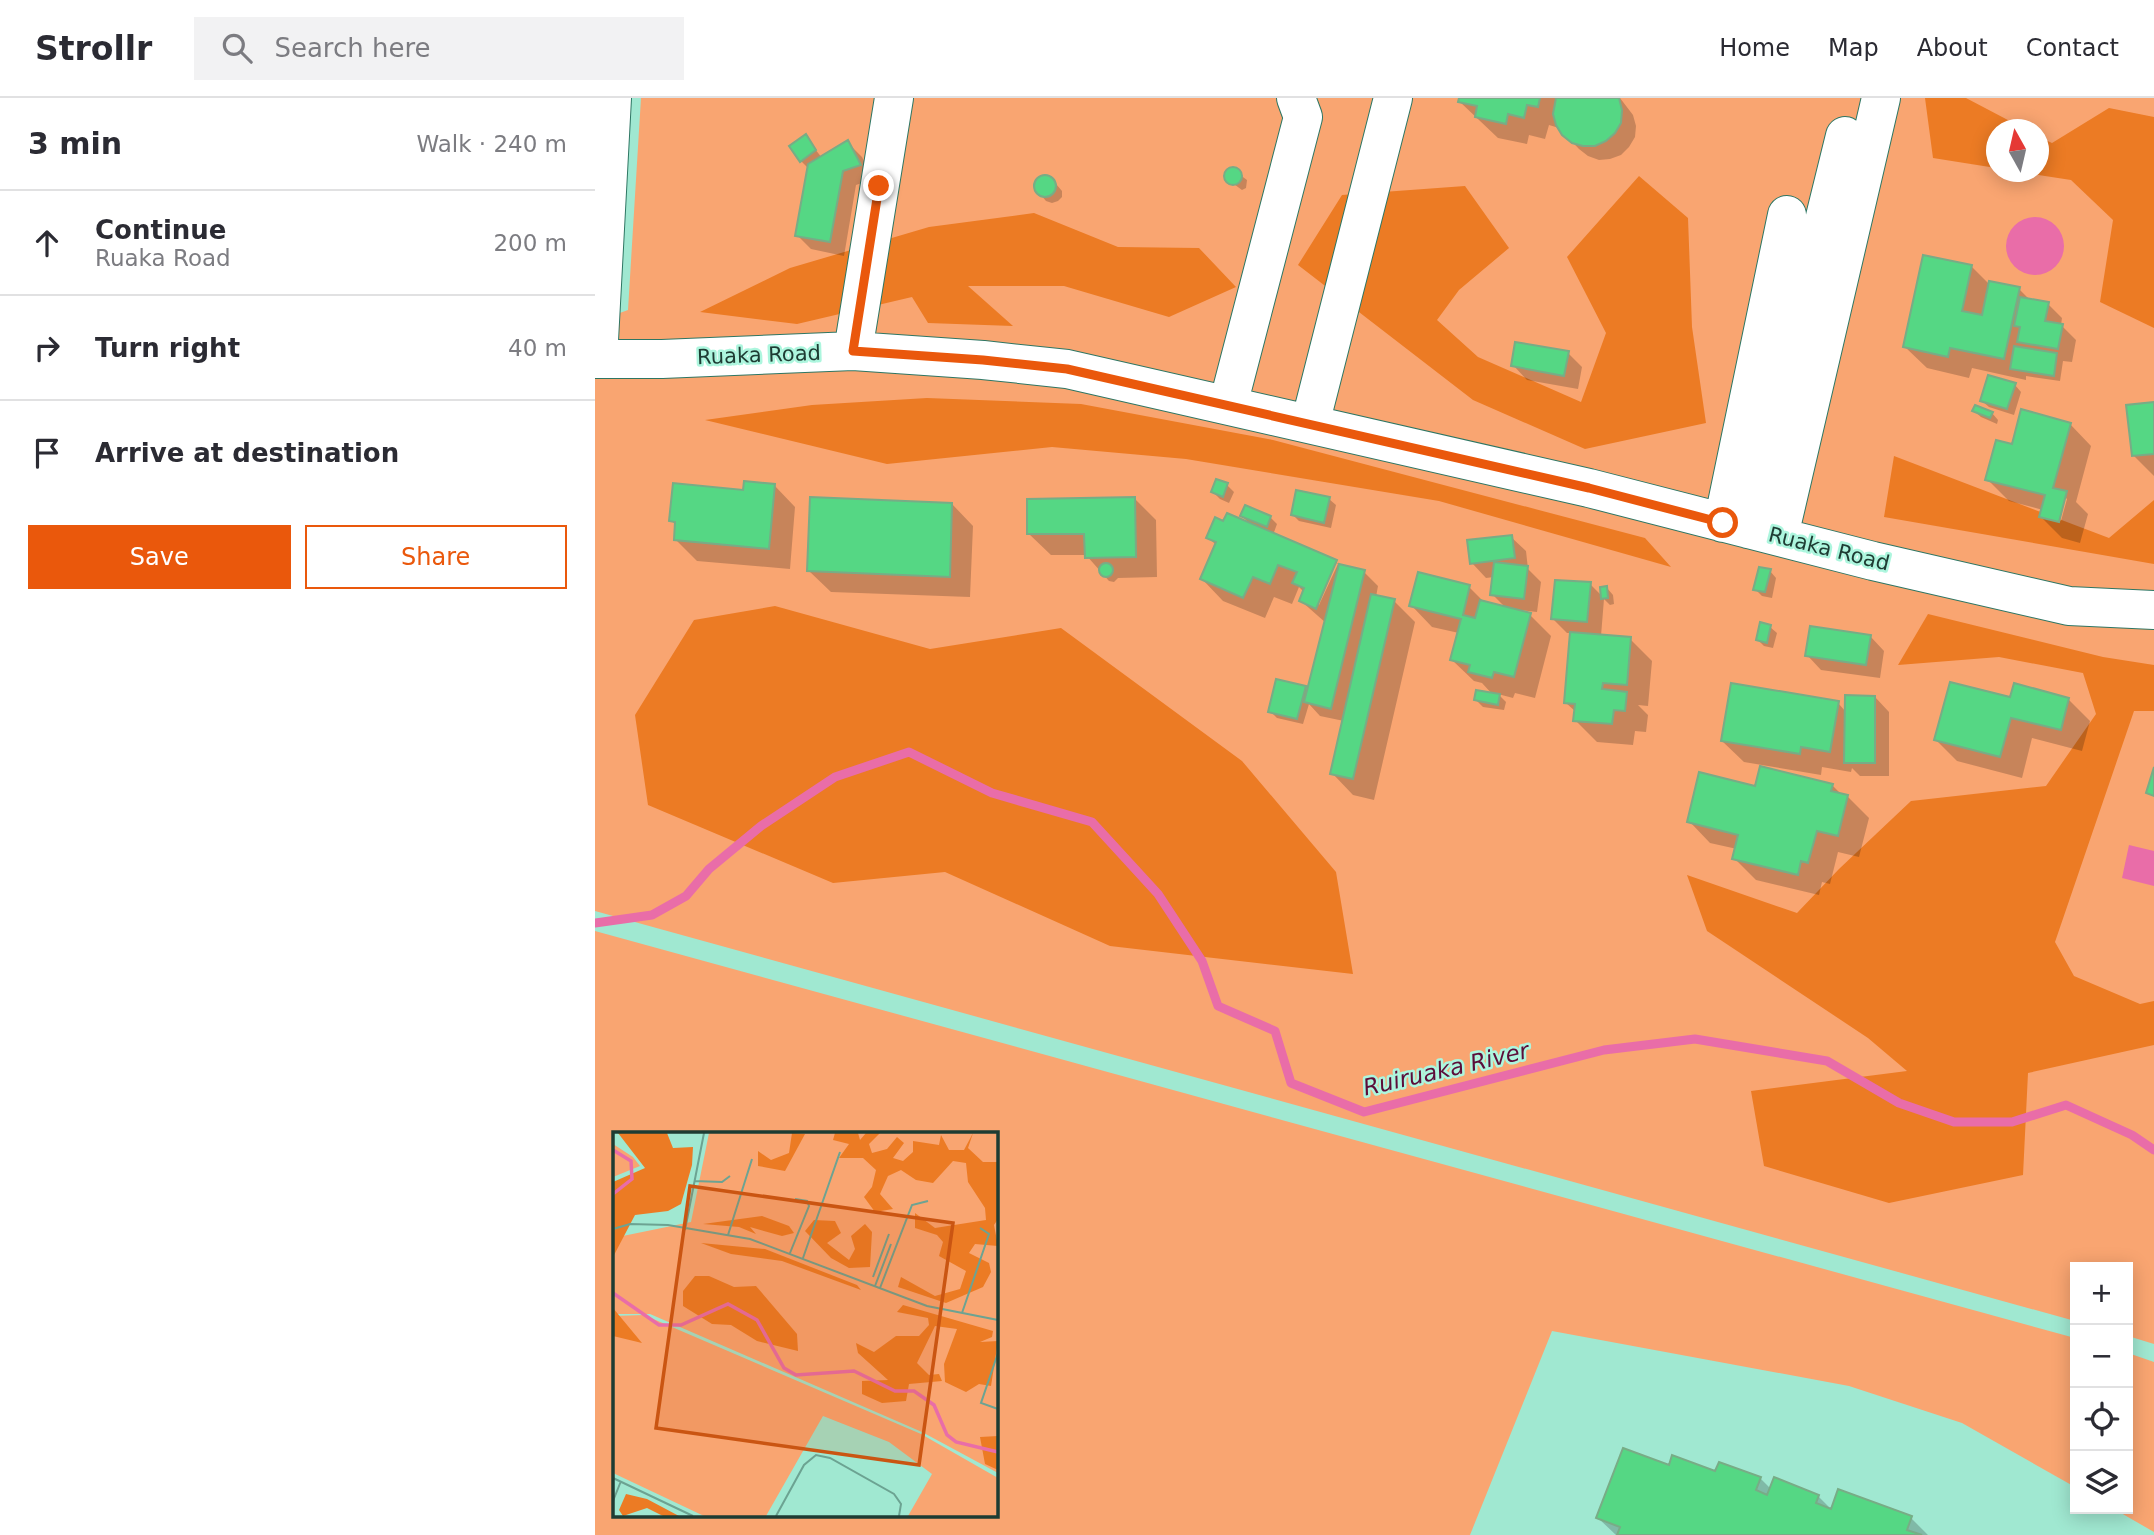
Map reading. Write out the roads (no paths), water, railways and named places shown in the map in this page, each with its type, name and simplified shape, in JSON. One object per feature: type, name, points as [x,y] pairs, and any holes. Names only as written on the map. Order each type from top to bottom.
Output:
[{"type":"street","points":[[596,359],[612,98]]},
{"type":"street","points":[[853,351],[894,98]]},
{"type":"street","points":[[1229,405],[1303,117],[1296,98]]},
{"type":"street","points":[[1310,424],[1393,98]]},
{"type":"street","points":[[1750,529],[1854,98]]},
{"type":"street","points":[[1750,529],[1881,98]]},
{"type":"street","points":[[1750,529],[1787,215]]},
{"type":"street","name":"Ruaka Road","points":[[596,359],[853,351],[1067,369],[1589,488],[2069,606],[2154,610]]},
{"type":"waterway","name":"Ruiruaka River","points":[[595,923],[652,915],[686,896],[709,869],[761,826],[835,777],[909,752],[992,793],[1092,822],[1158,894],[1202,961],[1218,1006],[1275,1031],[1291,1083],[1364,1112],[1604,1050],[1695,1039],[1827,1061],[1899,1103],[1954,1122],[2012,1122],[2066,1105],[2132,1135],[2154,1150]]}]
